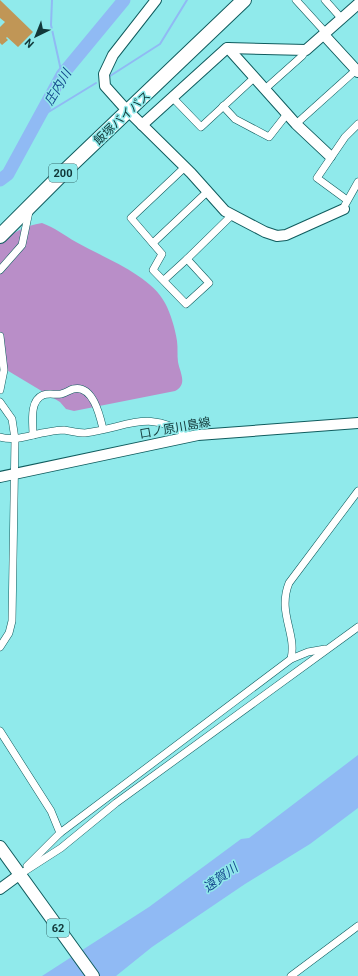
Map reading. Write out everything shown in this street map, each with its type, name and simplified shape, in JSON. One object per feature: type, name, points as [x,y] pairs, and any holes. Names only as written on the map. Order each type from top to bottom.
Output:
[{"type":"highway","name":"200","points":[[0,223],[125,108],[231,0]]},
{"type":"highway","name":"飯塚バイパス","points":[[0,236],[125,108],[244,0]]},
{"type":"main road","name":"62","points":[[0,847],[18,878],[93,976]]},
{"type":"street","points":[[156,0],[113,55],[104,74],[105,86],[226,211],[265,232],[277,236],[286,235],[345,205],[358,182]]},
{"type":"street","points":[[296,0],[357,71],[296,124]]},
{"type":"street","points":[[325,0],[342,19]]},
{"type":"street","points":[[265,89],[358,4]]},
{"type":"street","points":[[142,125],[222,51],[228,48],[306,50]]},
{"type":"street","points":[[228,48],[296,124],[330,156]]},
{"type":"street","points":[[172,97],[201,127],[255,77]]},
{"type":"street","points":[[223,106],[235,119],[269,137],[287,114]]},
{"type":"street","points":[[345,205],[317,178],[330,156],[344,137],[358,124]]},
{"type":"street","points":[[185,167],[131,218],[162,254],[153,270],[186,304],[209,283],[187,259]]},
{"type":"street","points":[[153,243],[207,192]]},
{"type":"street","points":[[0,270],[22,245],[31,205]]},
{"type":"street","points":[[164,280],[232,215]]},
{"type":"street","points":[[0,336],[4,370],[0,388]]},
{"type":"street","points":[[33,435],[33,409],[38,399],[43,395],[65,393],[73,388],[80,390],[96,404],[103,429]]},
{"type":"street","points":[[0,402],[12,419],[14,439],[12,621],[9,633],[0,647]]},
{"type":"street","points":[[0,437],[14,439],[64,430],[84,433],[146,420],[157,421],[178,428],[191,437]]},
{"type":"street","name":"口ノ原川島線","points":[[0,477],[191,437],[358,423]]},
{"type":"street","points":[[291,659],[292,647],[284,606],[285,595],[289,582],[358,491]]},
{"type":"street","points":[[0,889],[61,848],[116,804],[358,627]]},
{"type":"street","points":[[0,884],[18,878],[60,833],[291,659],[308,652],[328,648]]},
{"type":"street","points":[[0,731],[51,811],[60,833]]},
{"type":"street","points":[[291,976],[358,926]]},
{"type":"shaded area","points":[[42,223],[138,275],[158,293],[167,307],[175,332],[178,362],[182,378],[179,388],[175,391],[74,411],[66,409],[60,402],[0,366],[0,243],[20,230]]},
{"type":"water","name":"遠賀川","points":[[358,755],[358,808],[310,844],[245,884],[152,947],[116,976],[42,976],[149,907],[241,839],[249,838]]},
{"type":"building","points":[[0,0],[33,32],[18,47],[7,37],[6,38],[8,40],[2,45],[0,43],[0,27],[5,22],[0,18]]},
{"type":"waterway","points":[[52,0],[51,25],[62,75]]},
{"type":"waterway","name":"庄内川","points":[[0,180],[8,174],[62,75],[124,0]]},
{"type":"waterway","points":[[110,76],[160,44],[187,0]]},
{"type":"waterway","points":[[37,119],[96,83]]}]
